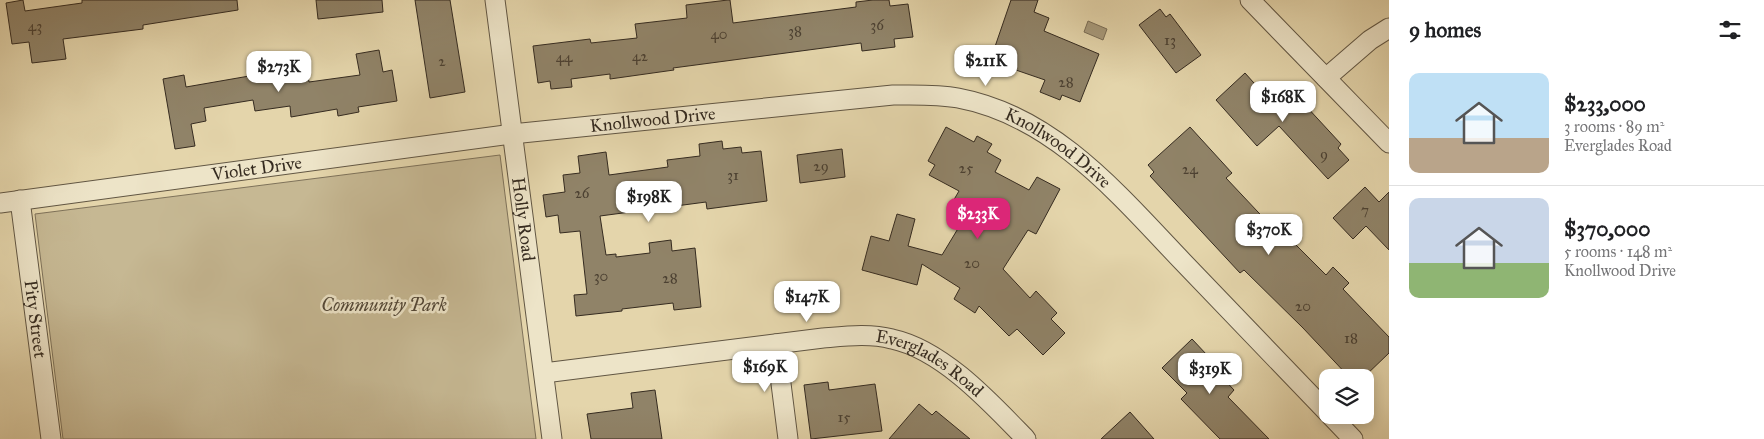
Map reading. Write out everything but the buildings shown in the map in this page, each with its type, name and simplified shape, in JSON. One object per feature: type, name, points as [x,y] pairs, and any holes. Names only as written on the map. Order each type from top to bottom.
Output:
[{"type":"street","name":"Holly Road","points":[[495,0],[552,439]]},
{"type":"street","points":[[1250,0],[1389,144]]},
{"type":"street","points":[[1326,78],[1364,44],[1389,28]]},
{"type":"street","name":"Knollwood Drive","points":[[512,134],[893,96],[938,96],[978,103],[1014,117],[1052,137],[1097,173],[1319,404]]},
{"type":"street","name":"Violet Drive","points":[[0,203],[512,134]]},
{"type":"street","name":"Pity Street","points":[[20,200],[50,439]]},
{"type":"street","name":"Everglades Road","points":[[544,373],[823,338],[868,336],[892,338],[910,345],[941,363],[975,389],[1026,439]]},
{"type":"street","points":[[776,344],[788,439]]},
{"type":"street","name":"Knollwood Drive","points":[[1339,424],[1353,439]]},
{"type":"green space","name":"Community Park","points":[[500,155],[536,439],[63,439],[35,214]]},
{"type":"shaded area","points":[[1088,21],[1107,29],[1103,40],[1084,32]]}]
